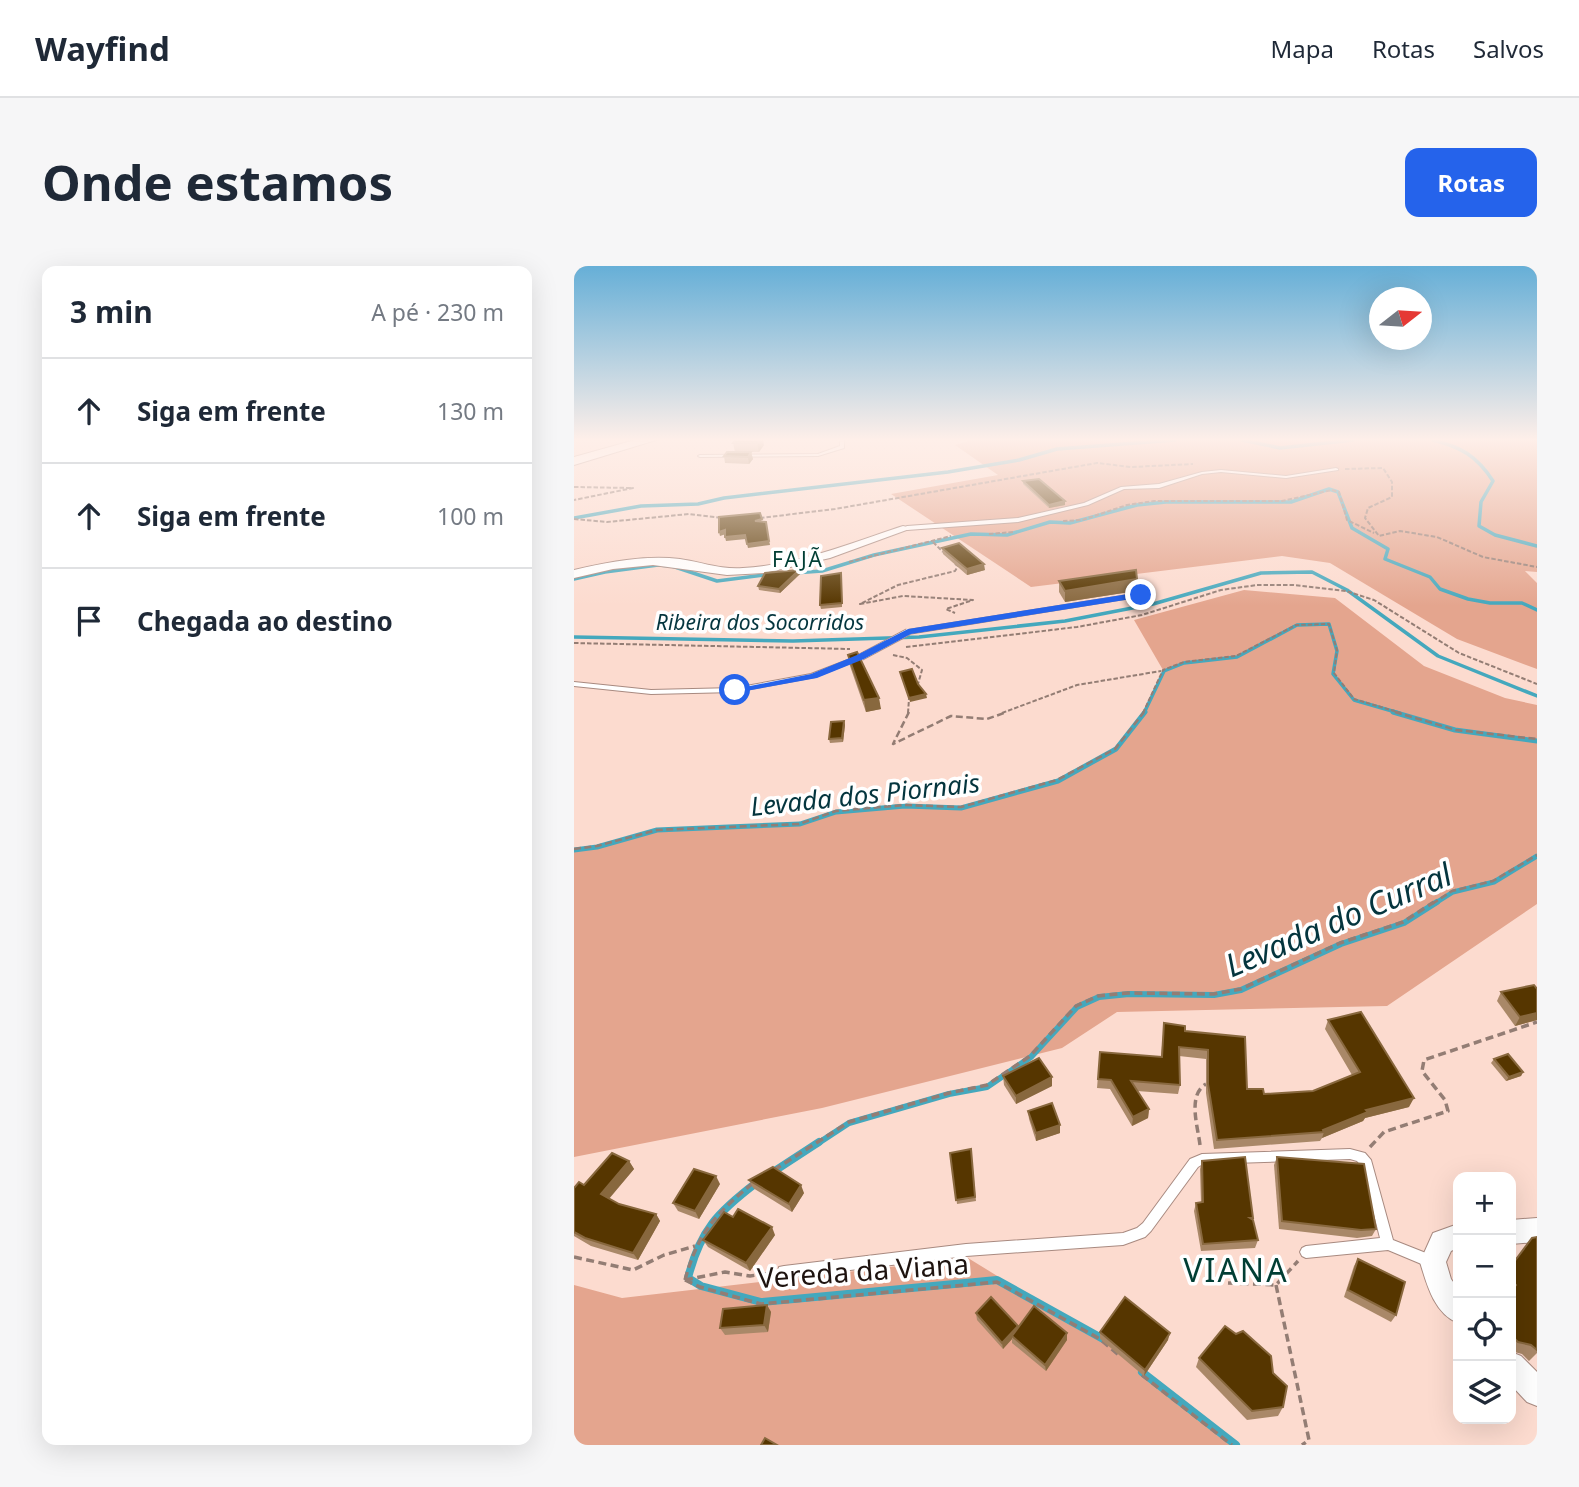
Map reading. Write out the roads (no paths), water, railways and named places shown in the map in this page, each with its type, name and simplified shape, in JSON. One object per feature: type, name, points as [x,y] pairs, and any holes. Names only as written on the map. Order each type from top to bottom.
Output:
[{"type":"street","points":[[574,574],[604,566],[657,562],[680,563],[726,572],[769,569],[802,563],[907,528]]},
{"type":"street","points":[[1516,1232],[1537,1230]]},
{"type":"street","points":[[1453,1238],[1442,1242],[1433,1262],[1440,1286],[1453,1303]]},
{"type":"street","points":[[1516,1371],[1537,1392]]},
{"type":"lane","points":[[907,528],[1018,520],[1086,504],[1107,495]]},
{"type":"lane","points":[[574,684],[651,692],[735,690],[813,676],[908,632],[946,624],[961,617],[1141,595]]},
{"type":"lane","points":[[784,1272],[966,1250],[1123,1239],[1141,1233],[1147,1227],[1194,1163],[1202,1159],[1350,1154],[1361,1157],[1367,1164],[1388,1244]]},
{"type":"lane","points":[[1306,1252],[1388,1244],[1433,1262]]},
{"type":"waterway","points":[[574,518],[641,506],[698,504],[750,495]]},
{"type":"waterway","points":[[794,573],[822,571],[874,555],[971,534],[1007,535],[1050,522],[1070,523],[1137,505],[1166,502],[1291,502],[1311,495]]},
{"type":"waterway","points":[[1339,495],[1352,528],[1388,549],[1385,559],[1430,577],[1440,589],[1468,599],[1490,603],[1522,603],[1537,610]]},
{"type":"waterway","points":[[1485,495],[1481,502],[1479,526],[1495,535],[1537,546]]},
{"type":"waterway","points":[[574,579],[658,565],[672,566],[717,581],[771,574]]},
{"type":"waterway","name":"Ribeira dos Socorridos","points":[[574,637],[793,641],[919,637],[1065,621],[1153,604],[1261,573],[1312,572],[1347,590],[1438,656],[1537,696]]},
{"type":"waterway","name":"Levada dos Piornais","points":[[1144,713],[1164,671],[1184,663],[1237,657],[1297,625],[1329,624],[1337,651],[1333,674],[1354,700],[1399,713]]},
{"type":"waterway","name":"Levada dos Piornais","points":[[574,850],[597,847],[657,830],[800,824],[836,812],[905,806],[961,808],[1058,781],[1116,749],[1145,712]]},
{"type":"waterway","name":"Levada dos Piornais","points":[[1393,712],[1455,730],[1537,741]]},
{"type":"waterway","name":"Levada do Curral","points":[[1434,904],[1453,892],[1494,882],[1537,856]]},
{"type":"waterway","name":"Levada do Curral","points":[[817,1144],[849,1123],[949,1094],[987,1087],[1031,1057],[1077,1007],[1099,997],[1129,994],[1214,995],[1241,990],[1341,944],[1404,923],[1437,902]]},
{"type":"waterway","name":"Levada do Curral","points":[[773,1172],[819,1142]]},
{"type":"waterway","name":"Levada do Curral","points":[[756,1183],[712,1223],[698,1247],[688,1278],[701,1286],[761,1302],[997,1280],[1105,1340]]},
{"type":"waterway","name":"Levada do Curral","points":[[1142,1372],[1236,1445]]},
{"type":"district","name":"FAJÃ","points":[[798,559]]},
{"type":"district","name":"VIANA","points":[[1236,1269]]}]
